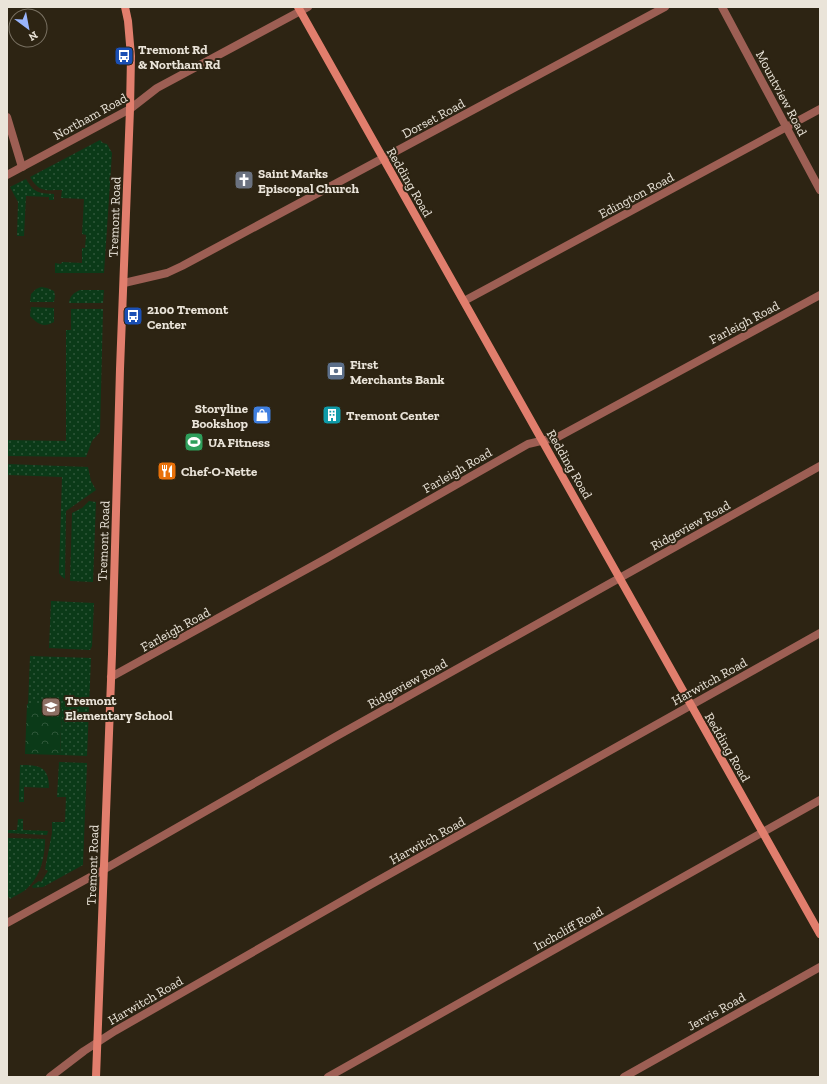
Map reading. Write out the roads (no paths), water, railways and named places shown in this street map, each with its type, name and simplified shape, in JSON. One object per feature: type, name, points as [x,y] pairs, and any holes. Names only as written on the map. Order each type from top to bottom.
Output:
[{"type":"main road","name":"Tremont Road","points":[[96,1077],[130,110],[131,56],[128,21],[125,7]]},
{"type":"main road","name":"Redding Road","points":[[299,9],[820,934]]},
{"type":"street","name":"Northam Road","points":[[7,174],[130,110],[156,88],[299,9],[308,7]]},
{"type":"street","name":"Dorset Road","points":[[124,283],[167,273],[182,266],[665,7]]},
{"type":"street","name":"Mountview Road","points":[[722,7],[820,190]]},
{"type":"street","name":"Edington Road","points":[[464,301],[820,110]]},
{"type":"street","points":[[7,117],[22,167]]},
{"type":"street","name":"Farleigh Road","points":[[111,677],[327,558],[519,448],[528,444],[558,437],[820,295]]},
{"type":"street","name":"Ridgeview Road","points":[[7,923],[103,870],[266,776],[820,466]]},
{"type":"street","name":"Harwitch Road","points":[[50,1077],[97,1042],[221,970],[820,633]]},
{"type":"street","name":"Inchcliff Road","points":[[328,1077],[820,800]]},
{"type":"street","name":"Jervis Road","points":[[624,1077],[820,967]]},
{"type":"place","name":"Tremont Rd & Northam Rd","points":[[124,56]]},
{"type":"place","name":"Saint Marks Episcopal Church","points":[[244,180]]},
{"type":"place","name":"2100 Tremont Center","points":[[133,316]]},
{"type":"place","name":"First Merchants Bank","points":[[336,371]]},
{"type":"place","name":"Storyline Bookshop","points":[[262,415]]},
{"type":"place","name":"Tremont Center","points":[[332,415]]},
{"type":"place","name":"UA Fitness","points":[[194,442]]},
{"type":"place","name":"Chef-O-Nette","points":[[167,471]]},
{"type":"place","name":"Tremont Elementary School","points":[[51,707]]}]
